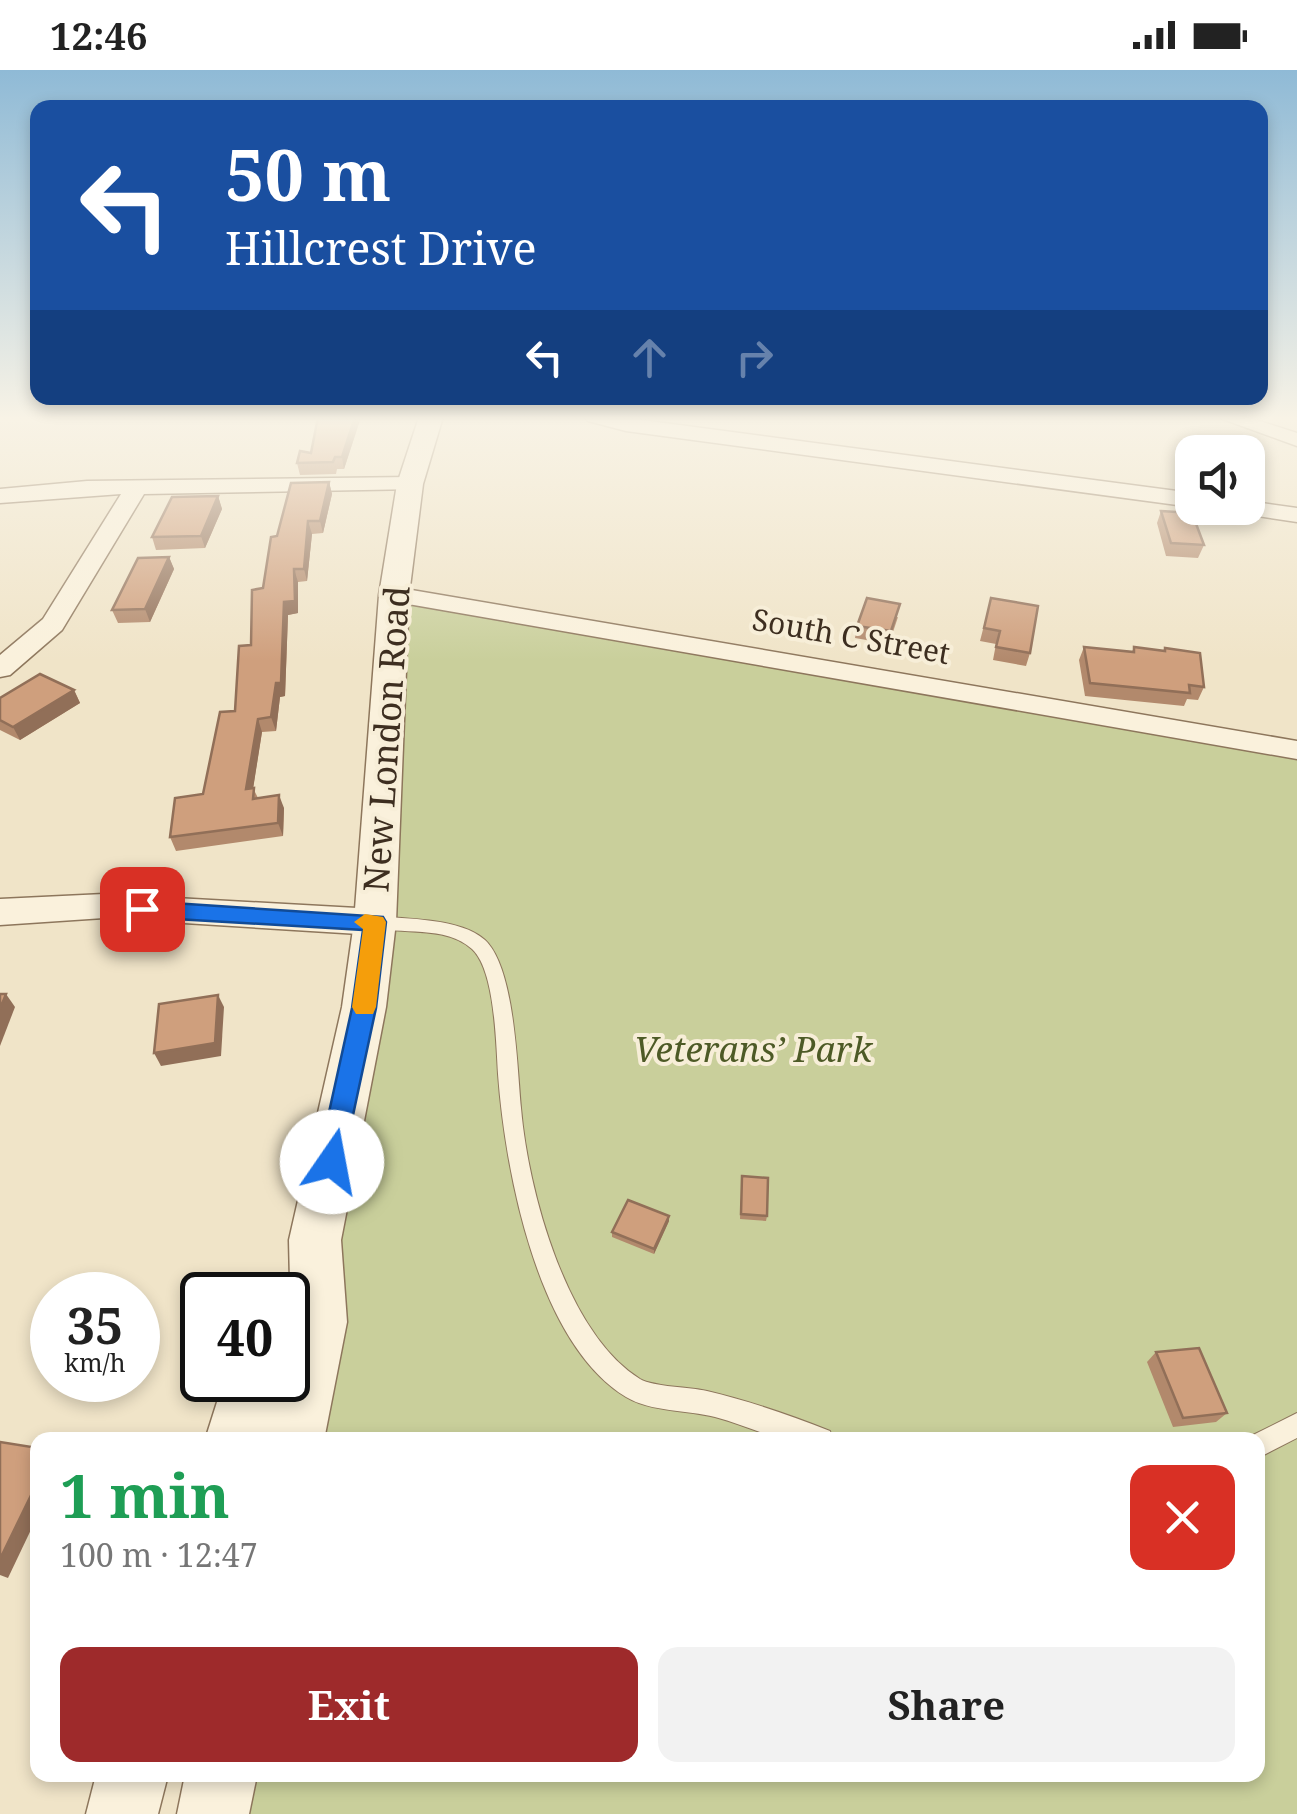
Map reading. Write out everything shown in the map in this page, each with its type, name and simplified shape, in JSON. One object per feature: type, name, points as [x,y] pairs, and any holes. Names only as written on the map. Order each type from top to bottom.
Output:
[{"type":"street","points":[[0,669],[54,624],[131,498]]},
{"type":"street","name":"New London Road","points":[[296,1432],[319,1322],[316,1240],[364,1008],[375,922],[394,595],[408,498]]},
{"type":"street","points":[[1265,510],[1297,514]]},
{"type":"street","name":"South C Street","points":[[394,595],[1297,750]]},
{"type":"street","points":[[0,912],[104,906],[375,922]]},
{"type":"street","name":"New London Road","points":[[299,1272],[316,1240]]},
{"type":"street","points":[[237,1432],[246,1402]]},
{"type":"street","points":[[122,1814],[130,1782]]},
{"type":"street","points":[[213,1814],[220,1782]]},
{"type":"lane","points":[[375,922],[444,931],[479,945],[492,966],[500,1002],[514,1130],[535,1225],[559,1290],[594,1350],[635,1390],[738,1408],[800,1432]]},
{"type":"lane","points":[[1265,1442],[1297,1424]]},
{"type":"green space","name":"Veterans’ Park","points":[[394,595],[1297,750],[1297,1814],[213,1814],[220,1782],[1265,1782],[1265,1432],[295,1432],[298,1402],[310,1402],[310,1305]]},
{"type":"building","points":[[171,498],[217,498],[201,536],[152,537]]},
{"type":"building","points":[[287,498],[325,498],[320,521],[308,521],[304,569],[294,569],[295,601],[284,602],[281,683],[276,683],[271,717],[258,719],[246,789],[254,788],[253,799],[279,795],[278,823],[170,837],[175,798],[203,794],[220,712],[235,711],[239,646],[251,645],[252,590],[263,588],[271,537],[277,536]]},
{"type":"building","points":[[1161,511],[1175,512],[1175,525],[1196,525],[1204,545],[1171,543]]},
{"type":"building","points":[[169,557],[145,609],[112,610],[138,558]]},
{"type":"building","points":[[867,598],[900,604],[891,631],[857,626]]},
{"type":"building","points":[[991,598],[1038,606],[1030,653],[996,647],[1000,631],[984,628]]},
{"type":"building","points":[[1084,647],[1134,652],[1134,647],[1165,648],[1200,653],[1204,687],[1189,685],[1190,693],[1090,683]]},
{"type":"building","points":[[40,674],[74,690],[13,727],[0,720],[0,698]]},
{"type":"building","points":[[218,995],[215,1043],[154,1053],[159,1004]]},
{"type":"building","points":[[742,1176],[768,1178],[767,1216],[741,1214]]},
{"type":"building","points":[[628,1200],[669,1216],[654,1249],[612,1232]]},
{"type":"building","points":[[1199,1348],[1227,1413],[1183,1418],[1156,1352]]},
{"type":"building","points":[[0,1442],[30,1447],[30,1497],[0,1559]]},
{"type":"slow traffic","points":[[364,1007],[375,922],[365,922]]},
{"type":"route","points":[[142,909],[375,922],[364,1008],[332,1162]]}]
